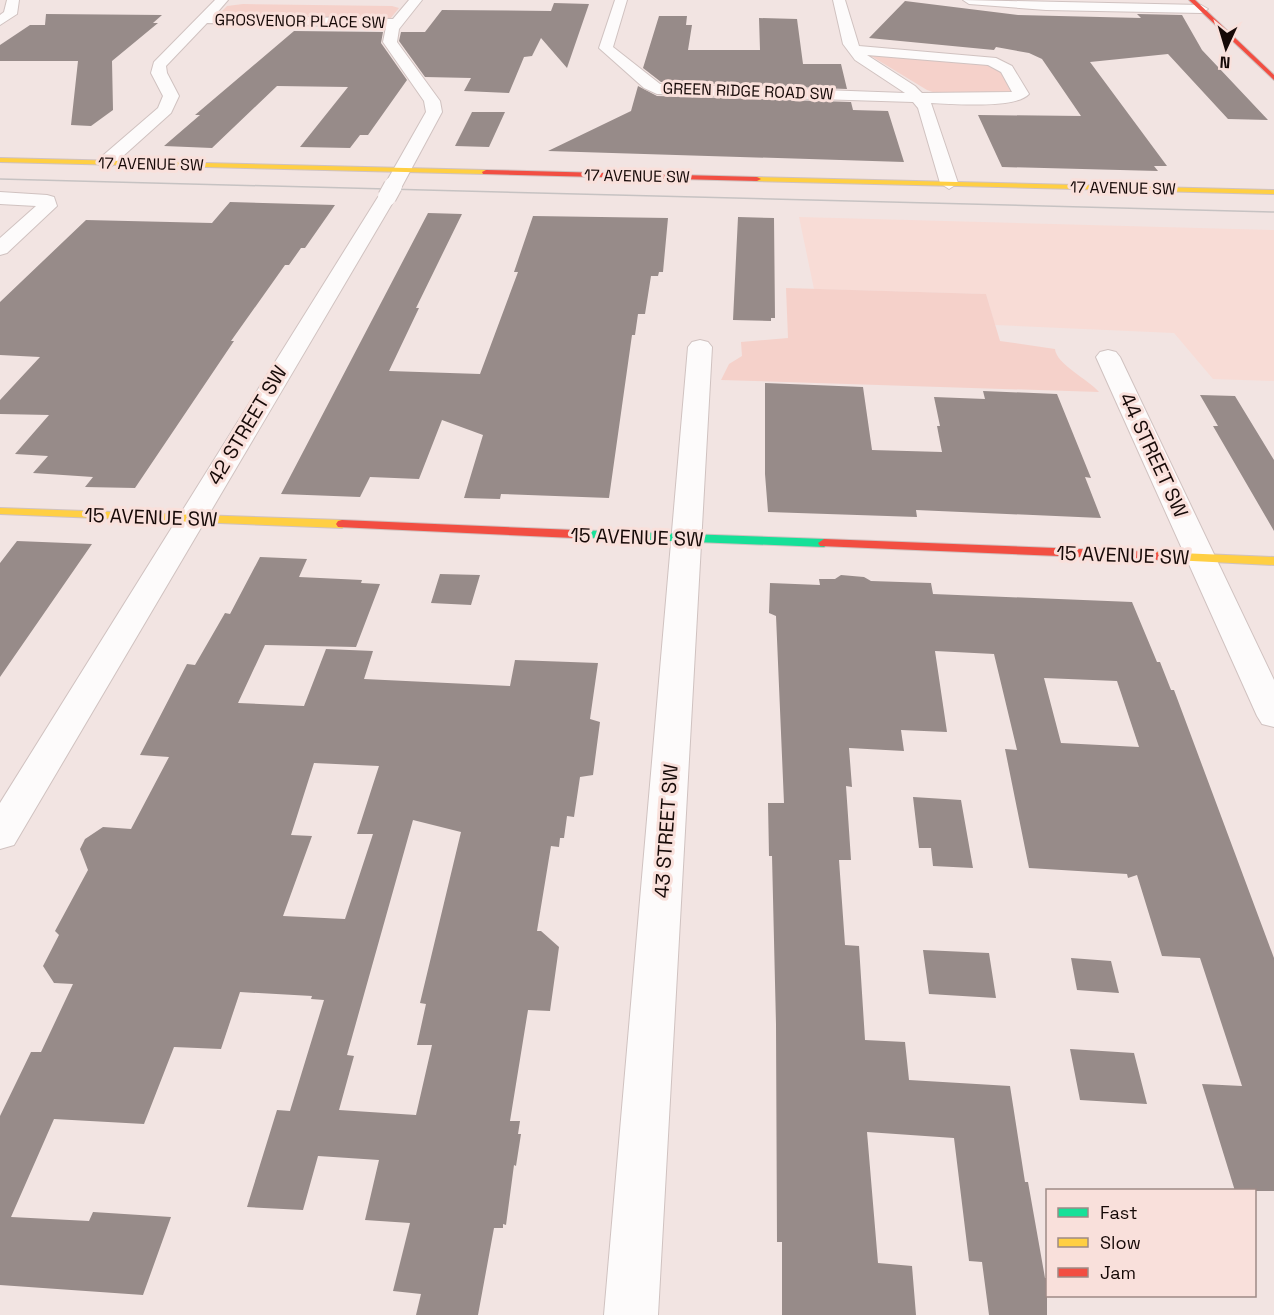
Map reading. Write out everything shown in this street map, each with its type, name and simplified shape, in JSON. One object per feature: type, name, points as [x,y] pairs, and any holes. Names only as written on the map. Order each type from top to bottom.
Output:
[{"type":"main road","points":[[1196,4],[1274,78]]},
{"type":"main road","name":"17 AVENUE SW","points":[[0,160],[106,162],[394,184],[949,183],[1274,192]]},
{"type":"main road","name":"15 AVENUE SW","points":[[0,511],[1274,561]]},
{"type":"street","points":[[0,21],[10,14],[13,0]]},
{"type":"street","name":"GREEN RIDGE ROAD SW","points":[[621,0],[606,48],[657,90],[918,98]]},
{"type":"street","points":[[839,0],[850,44],[860,57],[896,79],[926,107],[949,183]]},
{"type":"street","points":[[969,0],[1046,6],[1196,4]]},
{"type":"street","points":[[106,162],[165,110],[171,96],[159,73],[159,65],[222,1]]},
{"type":"street","name":"GROSVENOR PLACE SW","points":[[222,1],[240,2]]},
{"type":"street","points":[[397,23],[414,2]]},
{"type":"street","name":"GROSVENOR PLACE SW","points":[[388,4],[414,2]]},
{"type":"street","name":"GROSVENOR PLACE SW","points":[[204,19],[397,23]]},
{"type":"street","name":"42 STREET SW","points":[[0,835],[394,184],[405,160],[434,112],[432,101],[390,42],[389,35],[397,23]]},
{"type":"street","points":[[855,50],[991,61],[1007,69],[1021,94],[1007,99],[918,98]]},
{"type":"street","points":[[0,198],[47,201],[47,206],[0,249]]},
{"type":"street","name":"43 STREET SW","points":[[631,1315],[700,347]]},
{"type":"street","name":"44 STREET SW","points":[[1108,357],[1274,716]]},
{"type":"shaded area","points":[[243,4],[392,6],[399,8],[390,19],[382,21],[219,14],[227,6]]},
{"type":"shaded area","points":[[875,54],[998,66],[1012,94],[947,97],[927,90],[871,56]]},
{"type":"shaded area","points":[[799,217],[1274,230],[1274,381],[1213,379],[1174,333],[995,325],[986,294],[814,289]]},
{"type":"shaded area","points":[[786,288],[986,294],[1000,341],[1055,349],[1066,366],[1099,392],[721,380],[729,364],[742,356],[741,342],[788,338]]},
{"type":"building","points":[[905,1],[1018,15],[1141,18],[1137,14],[1182,15],[1202,50],[1268,120],[1228,119],[1168,54],[1090,62],[1167,166],[1154,166],[1158,171],[1002,167],[978,115],[1081,116],[1042,59],[1029,53],[996,47],[994,50],[869,38]]},
{"type":"building","points":[[554,3],[589,4],[567,68],[541,38],[532,56],[524,57],[509,93],[464,91],[471,78],[425,77],[399,41],[401,32],[425,32],[442,10],[551,11]]},
{"type":"building","points":[[46,14],[162,15],[153,23],[158,23],[112,61],[113,110],[91,126],[71,125],[78,61],[0,61],[0,45],[30,25],[45,25]]},
{"type":"building","points":[[659,16],[687,16],[686,25],[692,25],[688,50],[760,50],[759,18],[797,19],[803,64],[841,64],[847,89],[661,82],[643,68]]},
{"type":"building","points":[[294,31],[383,32],[381,43],[407,80],[368,135],[360,135],[350,148],[300,147],[348,87],[277,86],[212,148],[164,146],[200,115],[195,115]]},
{"type":"building","points":[[638,86],[657,96],[851,102],[853,110],[888,111],[904,162],[548,151],[631,111]]},
{"type":"building","points":[[472,112],[505,112],[489,147],[455,146]]},
{"type":"building","points":[[230,202],[335,205],[305,248],[301,248],[289,265],[285,265],[231,341],[234,341],[135,488],[85,487],[93,477],[33,473],[48,456],[15,454],[49,415],[0,414],[0,400],[40,357],[0,355],[0,302],[86,220],[212,223]]},
{"type":"building","points":[[428,213],[462,214],[416,308],[419,308],[389,371],[480,374],[518,272],[514,272],[533,216],[668,218],[663,272],[659,272],[658,276],[651,276],[645,314],[638,314],[635,335],[632,335],[609,498],[501,494],[500,499],[464,498],[483,435],[442,420],[419,479],[370,477],[360,497],[281,494]]},
{"type":"building","points":[[738,217],[774,218],[775,318],[771,318],[771,321],[733,320]]},
{"type":"building","points":[[765,383],[863,387],[872,450],[942,452],[934,397],[985,399],[983,391],[1057,394],[1091,478],[1085,477],[1101,518],[916,510],[917,517],[768,512],[765,474]]},
{"type":"building","points":[[1200,395],[1235,396],[1274,460],[1274,531],[1213,426],[1218,426]]},
{"type":"building","points":[[17,541],[92,544],[0,677],[0,563]]},
{"type":"building","points":[[260,557],[307,559],[299,577],[362,580],[361,583],[380,584],[356,647],[265,645],[238,703],[304,706],[326,649],[373,651],[364,679],[510,686],[515,660],[598,663],[590,719],[600,722],[593,775],[580,777],[574,817],[567,816],[564,838],[560,838],[559,847],[551,846],[537,931],[541,931],[559,947],[550,1011],[528,1010],[510,1121],[520,1121],[518,1134],[521,1134],[516,1166],[514,1165],[506,1225],[503,1224],[503,1228],[494,1228],[478,1315],[416,1315],[421,1294],[393,1291],[410,1223],[365,1220],[379,1160],[318,1156],[303,1210],[247,1207],[277,1110],[290,1111],[324,1000],[311,999],[312,996],[240,992],[221,1049],[174,1047],[144,1124],[54,1119],[11,1217],[89,1221],[93,1212],[171,1217],[143,1295],[0,1285],[0,1116],[31,1052],[41,1052],[73,984],[54,983],[43,966],[59,935],[55,931],[88,870],[80,849],[85,839],[103,827],[131,829],[169,757],[140,755],[187,664],[195,665],[225,613],[230,614]],"holes":[[[314,763],[379,766],[357,834],[373,834],[345,919],[283,916],[312,836],[291,835]],[[413,820],[461,832],[420,1003],[426,1004],[417,1045],[432,1045],[416,1115],[339,1110],[354,1056],[347,1055]]]},
{"type":"building","points":[[440,574],[480,575],[471,605],[431,603]]},
{"type":"building","points":[[841,575],[864,577],[871,581],[931,583],[933,594],[1132,602],[1157,662],[1160,662],[1171,690],[1174,690],[1274,958],[1274,1191],[1234,1189],[1202,1084],[1242,1086],[1200,958],[1162,956],[1137,875],[1128,878],[1127,874],[1029,868],[1005,749],[1017,750],[994,654],[935,651],[947,732],[901,730],[904,751],[849,748],[852,787],[846,786],[851,860],[839,860],[845,945],[859,946],[865,1040],[905,1042],[909,1080],[1010,1086],[1025,1182],[1028,1182],[1046,1278],[1047,1315],[989,1315],[982,1262],[969,1261],[954,1138],[867,1132],[878,1263],[912,1266],[916,1315],[782,1315],[782,1242],[777,1242],[776,1024],[772,856],[769,856],[768,803],[784,803],[776,616],[769,613],[770,583],[820,585],[819,579],[835,579]],"holes":[[[1044,678],[1117,681],[1139,747],[1061,743]]]},
{"type":"building","points":[[913,797],[961,800],[973,868],[933,866],[931,848],[919,848]]},
{"type":"building","points":[[923,950],[989,953],[996,998],[929,994]]},
{"type":"building","points":[[1071,958],[1111,961],[1119,993],[1077,990]]},
{"type":"building","points":[[1070,1049],[1134,1053],[1147,1104],[1080,1100]]},
{"type":"tram line","points":[[0,179],[1274,212]]},
{"type":"traffic: fast","points":[[574,534],[824,543]]},
{"type":"traffic: slow","points":[[0,160],[486,172]]},
{"type":"traffic: slow","points":[[757,179],[1274,192]]},
{"type":"traffic: slow","points":[[0,511],[342,524]]},
{"type":"traffic: slow","points":[[1157,556],[1274,561]]},
{"type":"traffic: jam","points":[[1192,0],[1274,78]]},
{"type":"traffic: jam","points":[[486,172],[757,179]]},
{"type":"traffic: jam","points":[[342,524],[574,534]]},
{"type":"traffic: jam","points":[[824,543],[1157,556]]}]
